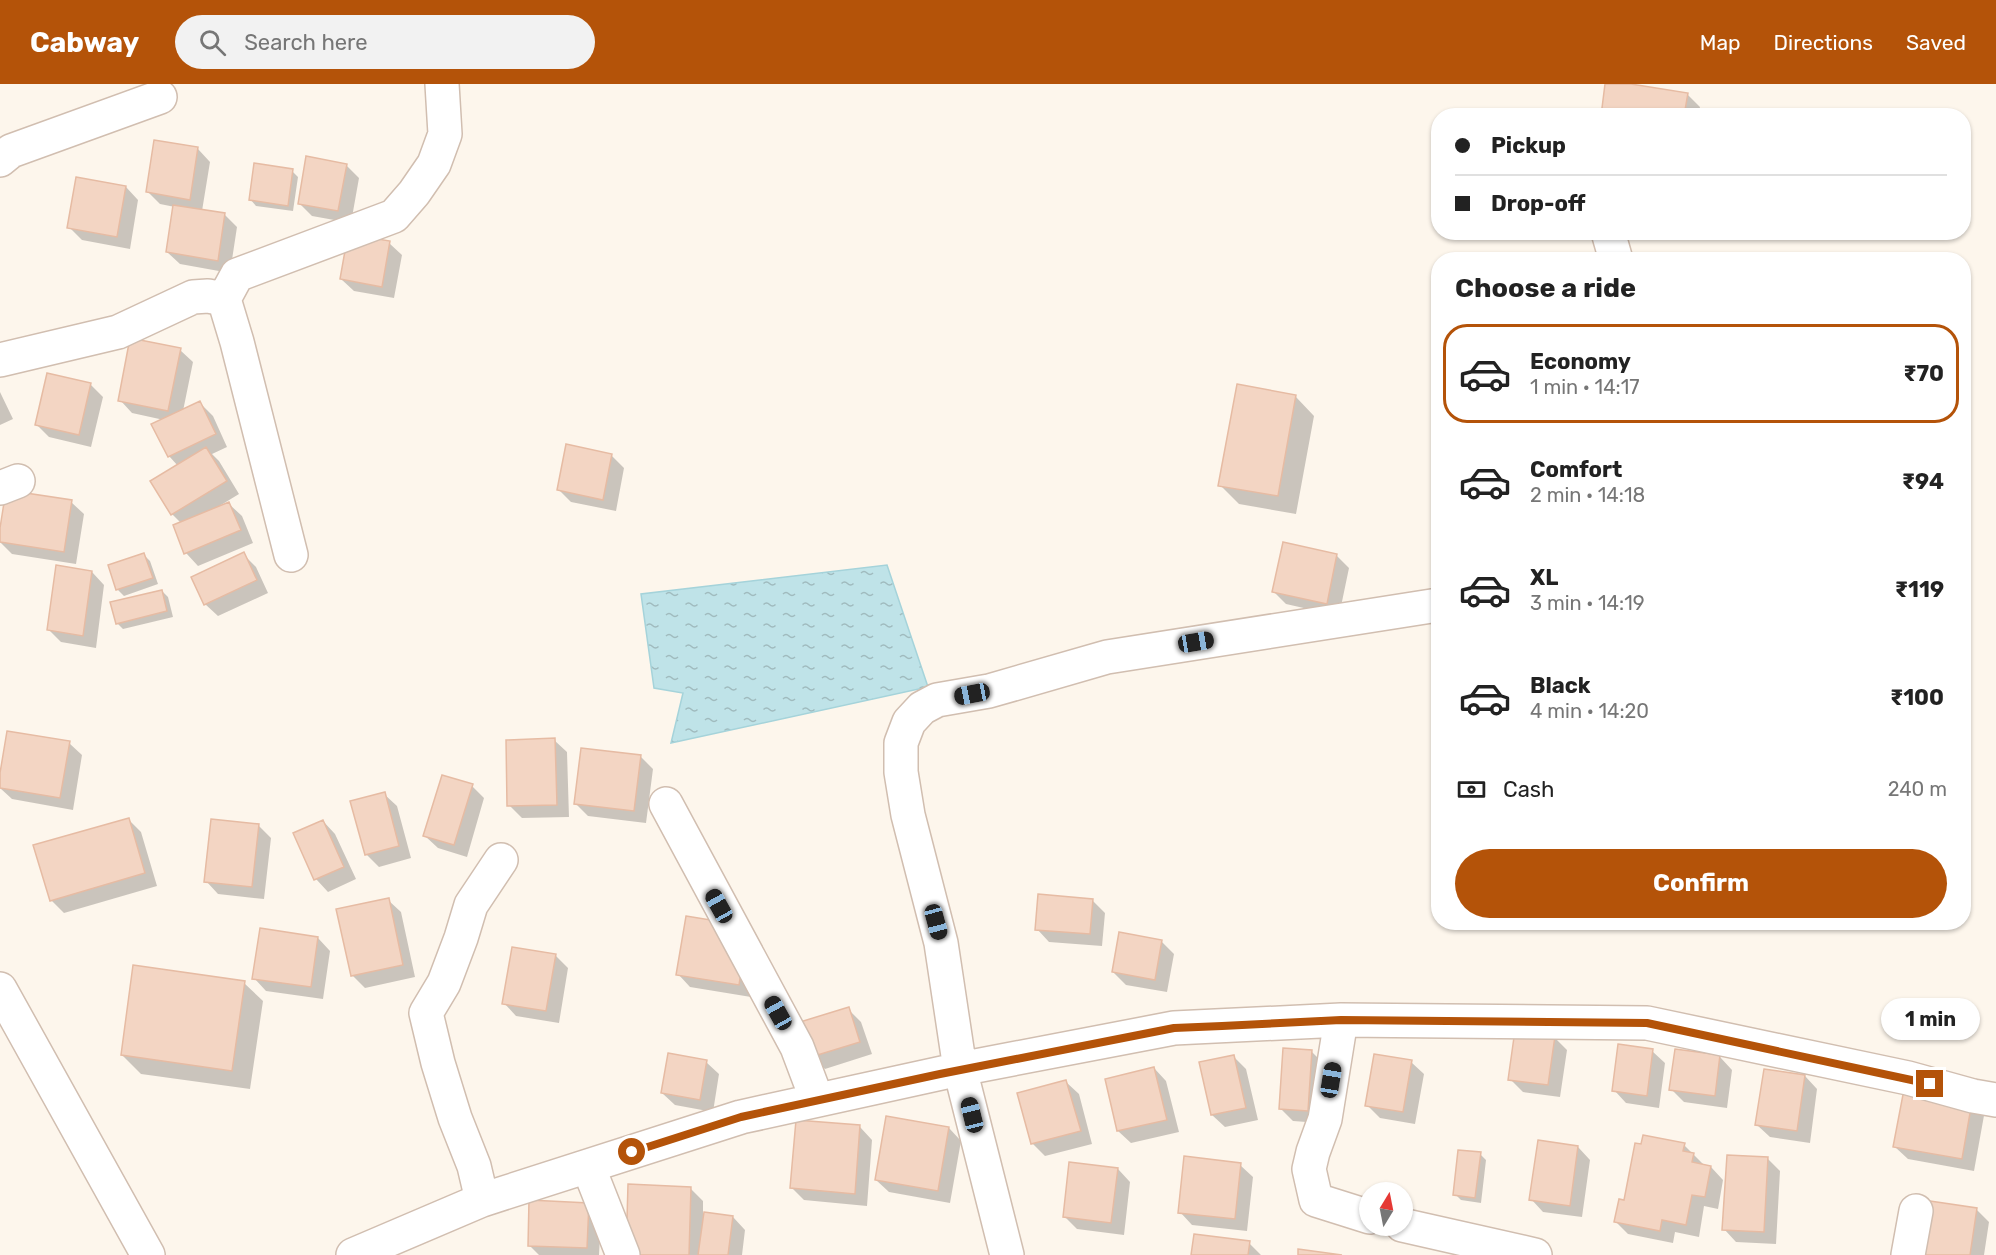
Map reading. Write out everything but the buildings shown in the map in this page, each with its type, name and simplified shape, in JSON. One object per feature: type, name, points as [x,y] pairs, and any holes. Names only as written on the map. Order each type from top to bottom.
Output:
[{"type":"street","points":[[291,555],[224,299],[237,275],[394,216],[414,193],[434,164],[445,134],[442,84]]},
{"type":"street","points":[[0,160],[11,151],[160,97]]},
{"type":"street","points":[[0,360],[118,332],[193,297],[208,296],[224,299]]},
{"type":"street","points":[[1006,1255],[960,1069],[941,943],[908,815],[901,772],[901,743],[909,722],[922,708],[937,700],[989,691],[1107,657],[1431,606]]},
{"type":"street","points":[[666,804],[797,1047],[817,1100]]},
{"type":"street","points":[[482,1200],[474,1166],[455,1118],[438,1063],[426,1013],[444,983],[471,905],[501,860]]},
{"type":"street","points":[[0,989],[148,1255]]},
{"type":"street","points":[[1341,1020],[1325,1119],[1309,1169],[1316,1200],[1359,1214]]},
{"type":"street","points":[[353,1255],[482,1200],[741,1117],[960,1069],[1174,1028],[1341,1020],[1647,1023],[1908,1078],[1996,1100]]},
{"type":"street","points":[[588,1166],[623,1255]]},
{"type":"street","points":[[1908,1255],[1916,1211]]},
{"type":"street","points":[[1413,1227],[1535,1255]]},
{"type":"water","points":[[887,565],[928,687],[671,743],[683,693],[654,688],[641,594]]},
{"type":"route","points":[[632,1152],[741,1117],[940,1074],[1174,1028],[1341,1020],[1647,1023],[1930,1084]]}]
